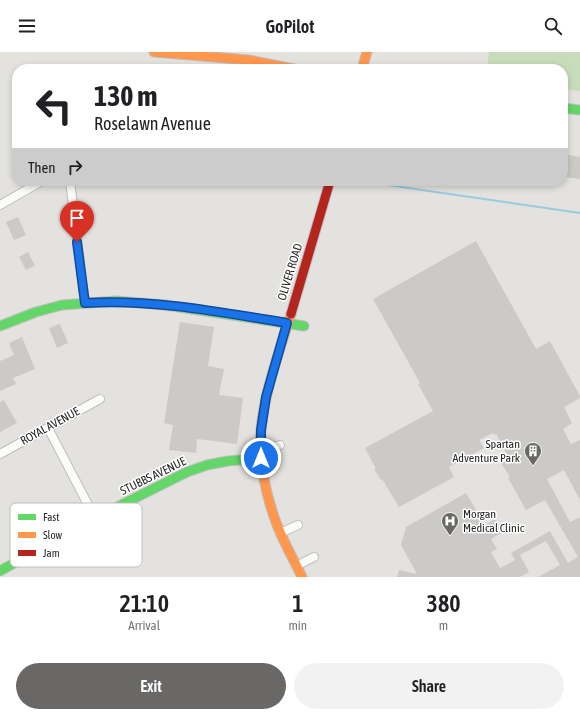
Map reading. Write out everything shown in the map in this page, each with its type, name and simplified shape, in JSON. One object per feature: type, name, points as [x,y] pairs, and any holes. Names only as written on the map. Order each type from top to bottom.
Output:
[{"type":"street","points":[[154,52],[249,56],[277,64]]},
{"type":"street","points":[[363,64],[367,52]]},
{"type":"street","points":[[568,109],[580,110]]},
{"type":"street","points":[[0,205],[33,186]]},
{"type":"street","points":[[71,186],[85,303]]},
{"type":"street","name":"OLIVER ROAD","points":[[302,577],[280,533],[268,496],[261,454],[261,430],[266,397],[328,186]]},
{"type":"street","points":[[0,326],[36,312],[62,305],[116,301],[165,305],[304,326]]},
{"type":"street","name":"ROYAL AVENUE","points":[[0,454],[100,399]]},
{"type":"street","points":[[48,428],[87,503]]},
{"type":"street","points":[[261,454],[280,445]]},
{"type":"street","name":"STUBBS AVENUE","points":[[125,503],[187,472],[207,465],[261,454]]},
{"type":"street","points":[[280,533],[298,525]]},
{"type":"street","points":[[296,566],[314,557]]},
{"type":"street","name":"STUBBS AVENUE","points":[[0,571],[10,565]]},
{"type":"green space","points":[[489,52],[580,52],[580,91],[568,90],[568,64],[488,64]]},
{"type":"building","points":[[568,155],[580,157],[580,179],[568,178]]},
{"type":"building","points":[[18,217],[26,235],[14,240],[6,222]]},
{"type":"building","points":[[476,241],[536,349],[550,341],[580,396],[580,398],[564,407],[572,423],[563,429],[571,444],[580,440],[580,500],[564,470],[547,479],[570,522],[580,517],[580,577],[538,577],[560,565],[546,541],[520,555],[529,572],[520,577],[397,577],[399,570],[417,574],[401,545],[406,527],[466,493],[485,525],[495,519],[503,532],[491,539],[497,549],[491,552],[500,568],[515,560],[511,553],[550,531],[568,563],[578,557],[545,500],[526,510],[508,478],[510,477],[501,463],[509,458],[496,434],[494,435],[493,433],[479,440],[484,448],[449,467],[454,477],[399,507],[374,469],[376,469],[365,448],[433,411],[418,384],[420,383],[373,299]]},
{"type":"building","points":[[28,252],[35,266],[26,270],[19,257]]},
{"type":"building","points":[[180,322],[214,327],[208,366],[224,369],[219,395],[243,398],[237,444],[197,439],[196,453],[169,450],[173,425],[164,423]]},
{"type":"building","points":[[60,324],[68,343],[57,348],[49,328]]},
{"type":"building","points":[[22,337],[35,369],[13,378],[16,384],[0,391],[0,361],[14,355],[9,343]]},
{"type":"building","points":[[4,400],[17,423],[0,432],[0,402]]},
{"type":"waterway","points":[[394,186],[580,213]]},
{"type":"traffic: fast","points":[[568,109],[580,110]]},
{"type":"traffic: fast","points":[[0,326],[36,312],[62,305],[116,301],[165,305],[304,326]]},
{"type":"traffic: fast","points":[[125,503],[187,472],[207,465],[228,461],[261,458]]},
{"type":"traffic: fast","points":[[0,571],[10,565]]},
{"type":"traffic: slow","points":[[154,52],[249,60],[269,64]]},
{"type":"traffic: slow","points":[[363,64],[367,52]]},
{"type":"traffic: slow","points":[[291,314],[273,371],[263,414],[260,441],[266,490],[273,514],[302,577]]},
{"type":"traffic: jam","points":[[291,314],[329,186]]},
{"type":"place","name":"Spartan Adventure Park","points":[[533,466]]},
{"type":"place","name":"Morgan Medical Clinic","points":[[450,536]]},
{"type":"route","points":[[77,242],[85,303],[116,301],[165,305],[287,323],[266,397],[261,430],[261,458]]}]
